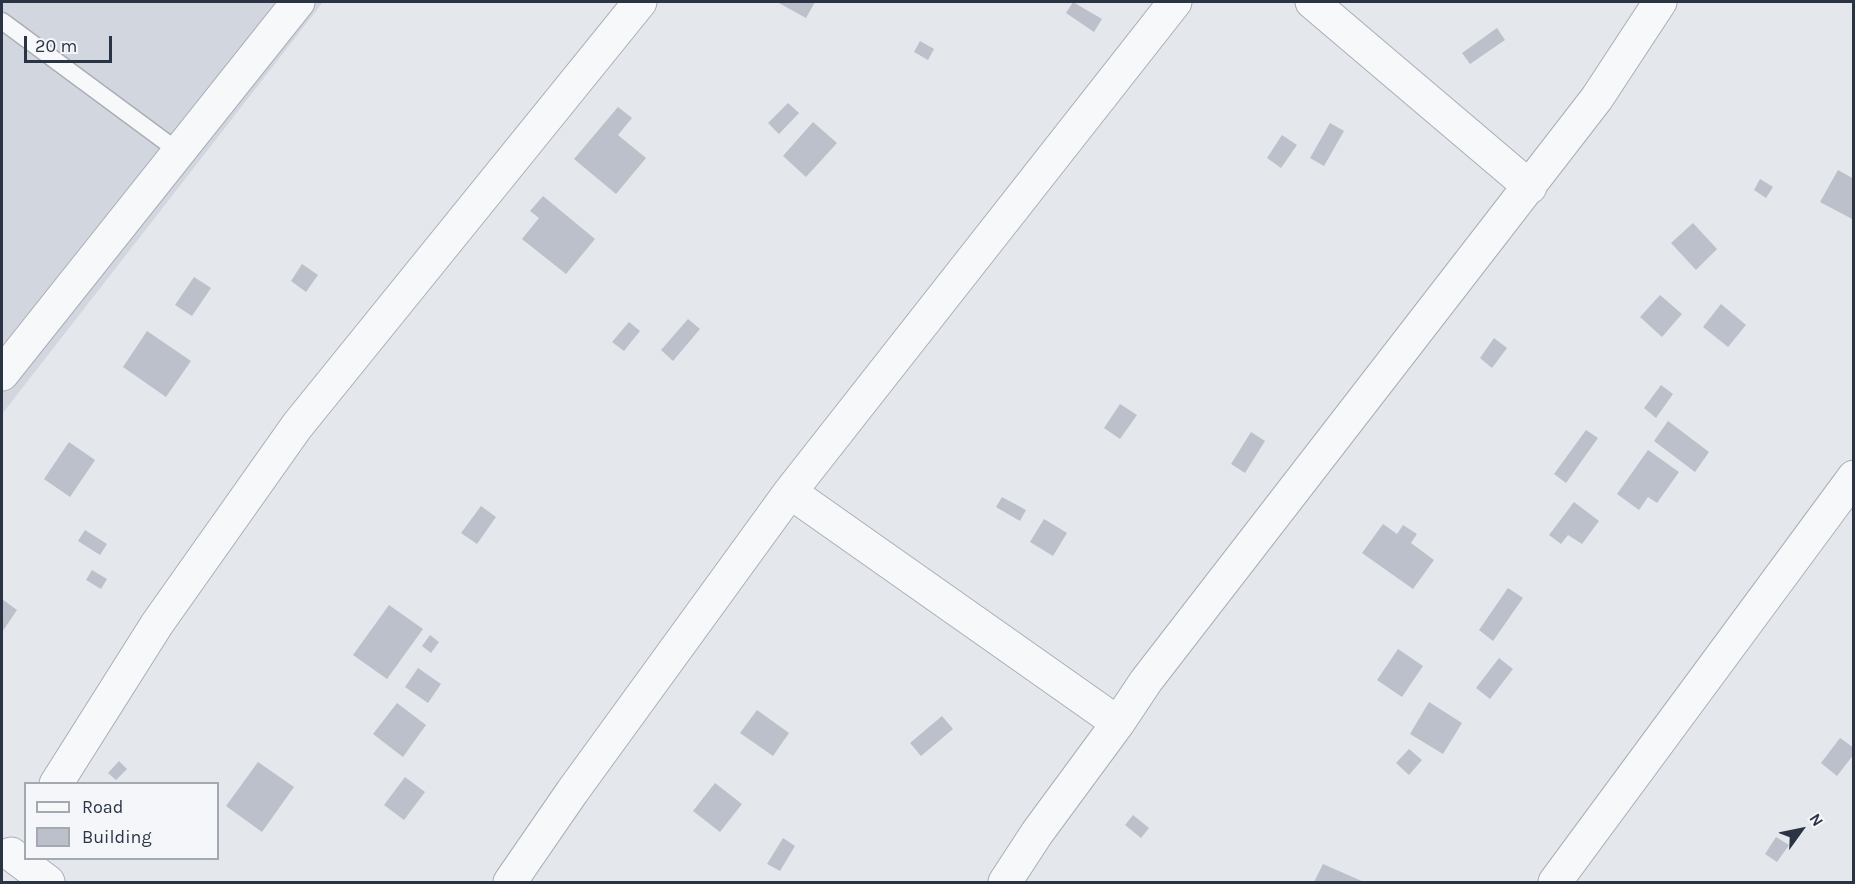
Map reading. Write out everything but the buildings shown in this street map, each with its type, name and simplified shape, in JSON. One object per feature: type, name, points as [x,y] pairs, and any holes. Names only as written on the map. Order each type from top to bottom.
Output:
[{"type":"street","points":[[2,374],[298,2]]},
{"type":"street","points":[[57,782],[157,624],[297,426],[640,2]]},
{"type":"street","points":[[510,882],[572,792],[790,492],[1174,2]]},
{"type":"street","points":[[1311,2],[1530,187]]},
{"type":"street","points":[[1005,882],[1037,833],[1146,681],[1530,187],[1597,98],[1660,2]]},
{"type":"street","points":[[1555,882],[1854,477]]},
{"type":"street","points":[[790,492],[1118,723]]},
{"type":"street","points":[[13,851],[48,882]]},
{"type":"lane","points":[[2,21],[178,151]]},
{"type":"shaded area","points":[[2,2],[323,2],[2,414]]}]
